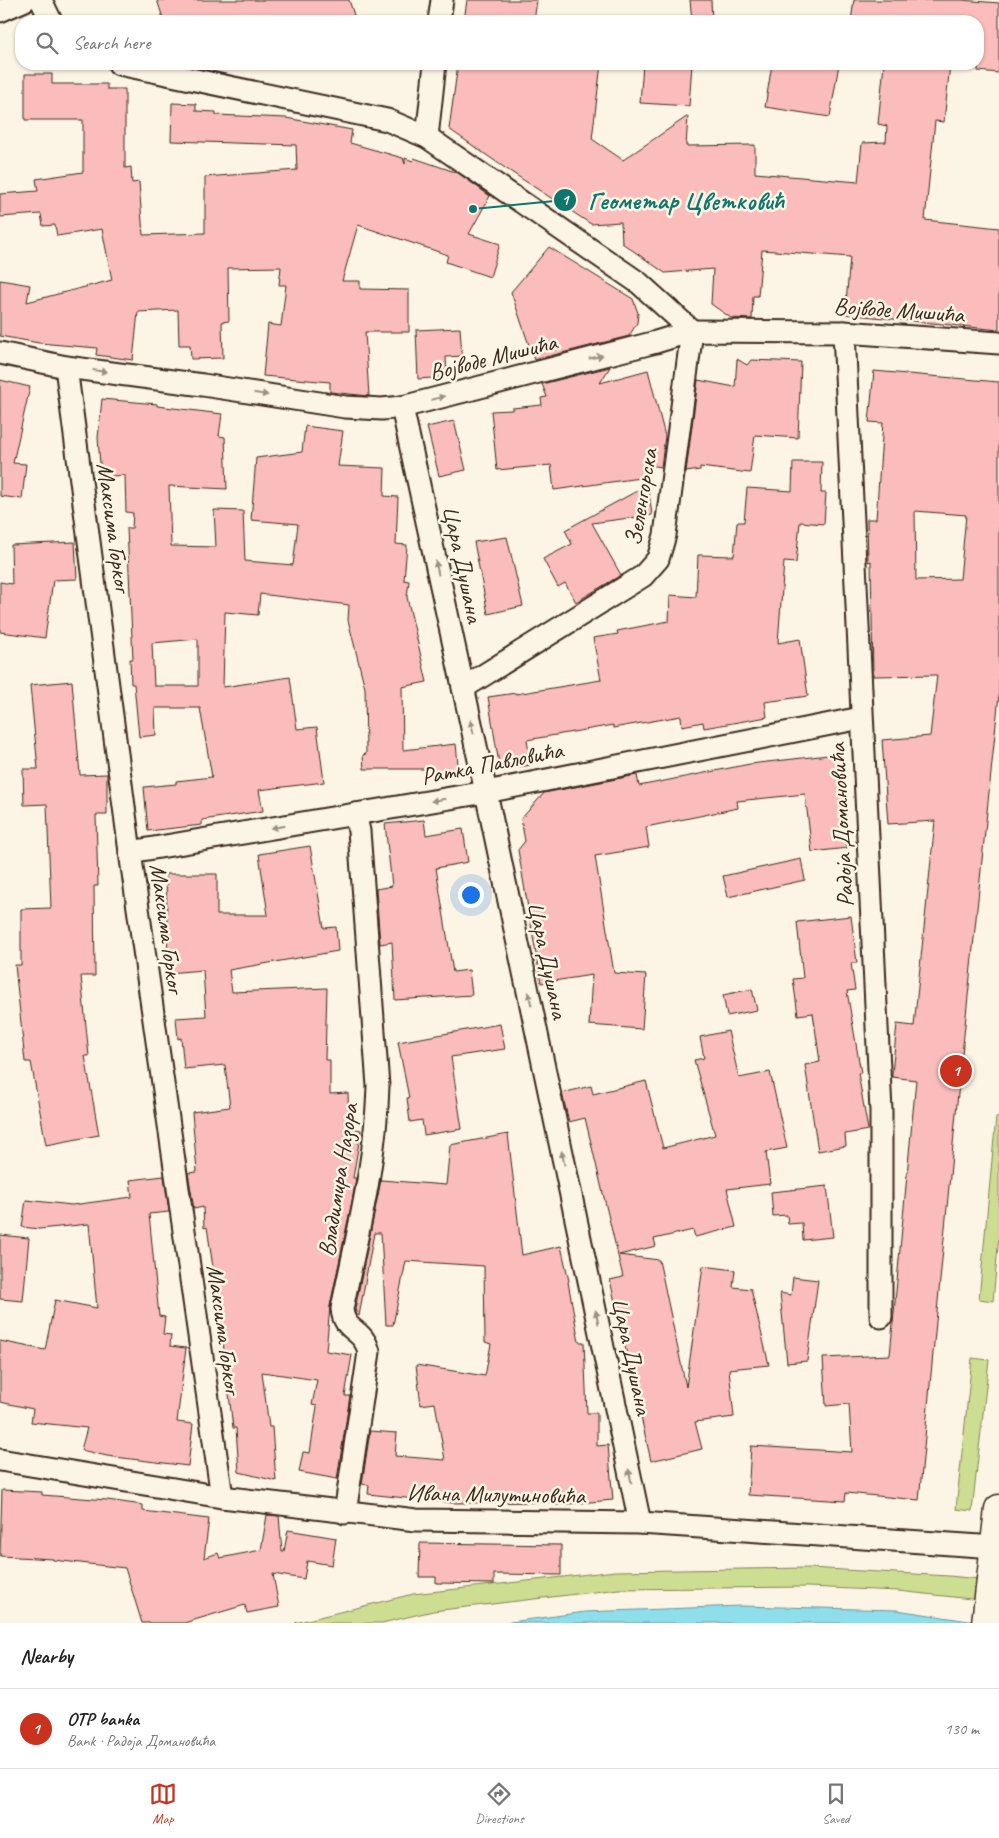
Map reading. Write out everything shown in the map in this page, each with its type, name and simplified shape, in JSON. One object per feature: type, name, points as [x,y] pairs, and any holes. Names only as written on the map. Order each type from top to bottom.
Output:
[{"type":"main road","points":[[986,1623],[999,1509]]},
{"type":"street","points":[[0,11],[25,0]]},
{"type":"street","points":[[41,0],[48,15]]},
{"type":"street","points":[[440,15],[442,0]]},
{"type":"street","points":[[148,70],[387,120],[427,137],[639,283],[692,330]]},
{"type":"street","points":[[427,137],[434,70]]},
{"type":"street","name":"Војводе Мишића","points":[[0,354],[66,366],[345,407],[382,409],[402,407],[647,344],[692,330],[844,332],[999,343]]},
{"type":"street","name":"Зеленгорска","points":[[463,688],[643,576],[658,559],[665,535],[692,330]]},
{"type":"street","name":"Радоја Домановића","points":[[844,332],[881,1111],[881,1317]]},
{"type":"street","name":"Максима Горког","points":[[66,366],[130,852],[222,1497]]},
{"type":"street","name":"Цара Душана","points":[[402,407],[486,792],[640,1524]]},
{"type":"street","name":"Ратка Павловића","points":[[130,852],[486,792],[861,718]]},
{"type":"street","name":"Владимира Назора","points":[[345,1513],[369,1352],[366,1341],[360,1334],[348,1326],[343,1319],[342,1309],[372,1165],[377,1121],[378,1086],[359,831],[355,814]]},
{"type":"street","name":"Ивана Милутиновића","points":[[0,1460],[222,1497],[416,1520],[640,1524],[995,1547]]},
{"type":"green space","points":[[996,1117],[999,1117],[999,1236],[993,1301],[979,1299]]},
{"type":"green space","points":[[972,1358],[989,1360],[972,1511],[956,1509]]},
{"type":"green space","points":[[809,1568],[949,1576],[999,1581],[999,1602],[898,1591],[807,1587],[619,1589],[433,1611],[382,1623],[295,1623],[413,1594],[615,1571]]},
{"type":"water","points":[[741,1606],[897,1610],[982,1623],[503,1623],[585,1612]]},
{"type":"building","points":[[157,0],[349,0],[354,15],[162,15]]},
{"type":"building","points":[[467,0],[537,0],[535,15],[465,15]]},
{"type":"building","points":[[690,0],[711,0],[712,15],[691,15]]},
{"type":"building","points":[[854,0],[961,0],[999,3],[999,73],[978,71],[984,70],[984,15],[852,15]]},
{"type":"building","points":[[457,70],[600,70],[592,139],[623,160],[688,116],[686,146],[755,145],[755,173],[858,182],[862,143],[886,142],[887,126],[878,124],[883,70],[949,70],[944,122],[935,121],[925,220],[999,228],[999,330],[845,314],[850,257],[762,250],[758,296],[753,296],[752,319],[731,318],[711,304],[713,269],[665,273],[622,243],[621,222],[591,224],[449,129]]},
{"type":"building","points":[[643,70],[692,70],[689,106],[640,103]]},
{"type":"building","points":[[771,70],[838,70],[830,117],[765,107]]},
{"type":"building","points":[[25,74],[52,74],[52,84],[107,84],[107,89],[125,89],[125,168],[131,167],[132,183],[139,182],[143,235],[205,233],[205,177],[297,170],[296,145],[171,141],[172,103],[196,104],[196,111],[216,112],[216,115],[286,118],[352,130],[350,143],[403,158],[405,164],[405,158],[413,161],[414,158],[458,173],[490,196],[469,234],[500,244],[490,277],[446,262],[448,255],[358,225],[342,281],[360,281],[360,289],[409,290],[409,332],[365,332],[369,396],[330,392],[330,382],[263,376],[268,324],[281,326],[286,285],[279,285],[281,267],[228,268],[229,321],[222,322],[223,358],[191,359],[190,345],[179,345],[178,310],[138,312],[133,360],[96,355],[97,348],[39,343],[0,336],[0,280],[30,285],[27,302],[112,280],[102,229],[57,236],[55,225],[43,226],[41,214],[0,217],[0,194],[38,191],[36,179],[83,172],[83,120],[25,120]]},
{"type":"building","points":[[549,247],[633,299],[638,313],[637,323],[629,336],[534,360],[511,292]]},
{"type":"building","points":[[460,328],[462,356],[446,357],[447,377],[418,379],[416,330]]},
{"type":"building","points":[[737,359],[747,365],[751,360],[801,362],[798,438],[755,435],[750,473],[700,467],[700,470],[686,472],[698,380],[735,387]]},
{"type":"building","points":[[610,367],[600,383],[648,370],[665,436],[661,467],[645,464],[647,477],[554,490],[551,465],[497,470],[491,411],[542,405],[541,398],[547,397],[542,384]]},
{"type":"building","points":[[874,371],[999,382],[999,695],[919,1500],[846,1493],[845,1501],[748,1495],[751,1446],[852,1452],[849,1404],[826,1406],[823,1358],[890,1355],[916,1080],[892,1077],[892,1074],[897,1024],[914,1026],[935,821],[888,824],[882,740],[930,736],[937,675],[873,676],[871,561],[868,562],[867,519],[876,519],[883,423],[869,422]],"holes":[[[915,511],[966,515],[960,579],[916,580]]]},
{"type":"building","points":[[0,380],[30,387],[13,463],[26,464],[22,499],[0,496]]},
{"type":"building","points":[[102,399],[157,404],[157,406],[222,414],[219,436],[225,437],[227,489],[169,486],[171,546],[216,547],[214,510],[243,511],[245,561],[293,565],[298,524],[251,520],[256,458],[302,452],[305,426],[343,431],[338,466],[385,468],[384,496],[398,497],[396,544],[407,545],[404,580],[409,581],[407,597],[427,682],[402,687],[403,750],[456,744],[459,774],[435,776],[434,769],[364,769],[363,755],[366,754],[365,688],[348,620],[349,605],[260,594],[258,615],[225,612],[223,687],[290,677],[297,729],[317,727],[324,782],[259,790],[263,811],[202,820],[202,825],[148,831],[144,787],[176,784],[176,781],[212,777],[200,708],[155,708],[156,735],[139,737],[134,684],[131,684],[130,659],[133,659],[127,528],[132,528],[133,513],[126,512],[125,475],[101,477],[98,438]],"holes":[[[198,639],[198,686],[154,686],[152,643]]]},
{"type":"building","points":[[454,421],[466,470],[439,476],[427,427]]},
{"type":"building","points":[[793,462],[822,462],[821,493],[826,493],[824,524],[800,522],[796,563],[784,562],[778,643],[800,639],[808,696],[765,702],[767,717],[704,728],[703,722],[682,726],[681,716],[613,728],[613,725],[527,740],[531,765],[500,770],[488,697],[601,680],[593,638],[618,634],[617,631],[669,621],[670,595],[696,597],[698,555],[734,556],[737,522],[744,522],[747,488],[792,491]]},
{"type":"building","points":[[648,485],[652,515],[592,523],[621,575],[576,602],[565,583],[558,587],[543,559],[572,544],[565,530]]},
{"type":"building","points":[[507,537],[523,606],[488,614],[474,542]]},
{"type":"building","points":[[75,542],[77,579],[53,580],[45,638],[0,632],[0,582],[12,584],[11,545]]},
{"type":"building","points":[[72,681],[80,775],[107,774],[107,815],[96,815],[98,886],[94,886],[95,976],[81,976],[89,1056],[85,1056],[99,1135],[46,1145],[31,1062],[25,1062],[15,965],[21,965],[21,909],[51,908],[47,804],[24,805],[23,769],[38,769],[30,685]]},
{"type":"building","points":[[837,754],[847,848],[812,852],[805,794],[737,801],[738,808],[646,827],[649,847],[595,856],[614,973],[646,975],[642,1029],[589,1025],[592,975],[541,983],[518,850],[525,841],[521,819],[544,793],[637,775],[639,786],[750,764]]},
{"type":"building","points":[[424,820],[426,835],[463,829],[468,862],[436,868],[453,972],[469,970],[472,995],[395,1000],[392,942],[380,944],[376,889],[392,886],[385,824]]},
{"type":"building","points":[[310,846],[324,928],[336,927],[338,951],[229,970],[232,992],[327,988],[325,1060],[330,1060],[330,1094],[348,1093],[349,1128],[361,1130],[353,1178],[356,1178],[353,1196],[330,1306],[326,1351],[352,1355],[345,1396],[350,1396],[337,1479],[299,1472],[303,1452],[310,1453],[317,1406],[312,1405],[317,1380],[262,1372],[269,1427],[272,1427],[276,1481],[239,1472],[236,1428],[233,1428],[220,1301],[218,1301],[207,1227],[204,1228],[203,1207],[194,1209],[188,1173],[197,1172],[192,1112],[230,1107],[225,1065],[184,1069],[181,1038],[178,1039],[176,1018],[206,1016],[203,970],[168,973],[166,874],[217,874],[217,915],[268,915],[259,854]]},
{"type":"building","points":[[801,859],[805,880],[728,897],[723,876]]},
{"type":"building","points":[[851,916],[857,963],[851,963],[855,990],[847,991],[861,1073],[858,1073],[868,1130],[845,1134],[846,1146],[818,1151],[805,1065],[820,1062],[813,1013],[798,1015],[793,979],[803,978],[797,922]]},
{"type":"building","points":[[752,989],[757,1010],[727,1016],[723,995]]},
{"type":"building","points":[[500,1024],[505,1049],[451,1057],[462,1129],[424,1135],[422,1120],[410,1122],[407,1098],[409,1098],[398,1042]]},
{"type":"building","points":[[728,1031],[739,1078],[770,1072],[787,1148],[766,1152],[770,1184],[727,1189],[736,1227],[695,1237],[693,1230],[654,1239],[656,1246],[619,1255],[659,1260],[686,1387],[703,1266],[735,1270],[733,1287],[751,1289],[769,1365],[729,1369],[734,1417],[695,1422],[702,1449],[651,1461],[610,1280],[623,1277],[585,1118],[569,1122],[562,1093],[591,1086],[593,1094],[646,1081],[663,1148],[715,1135],[694,1060],[704,1058],[700,1037]]},
{"type":"building","points":[[508,1134],[522,1255],[561,1246],[579,1342],[584,1342],[587,1413],[597,1413],[597,1446],[608,1445],[613,1500],[556,1505],[556,1502],[453,1503],[368,1494],[369,1485],[362,1484],[370,1431],[397,1433],[395,1456],[445,1460],[435,1403],[421,1405],[416,1365],[485,1376],[491,1344],[485,1342],[484,1266],[406,1261],[393,1325],[386,1325],[381,1233],[374,1233],[359,1316],[357,1315],[355,1309],[381,1180],[446,1185],[450,1145]]},
{"type":"building","points":[[164,1176],[169,1212],[149,1214],[159,1316],[165,1317],[163,1334],[171,1335],[170,1346],[186,1348],[177,1422],[193,1424],[188,1466],[107,1456],[81,1450],[87,1428],[31,1422],[33,1409],[0,1402],[0,1341],[45,1350],[55,1300],[97,1308],[89,1224],[39,1229],[22,1227],[26,1200],[72,1205],[132,1197],[130,1180]]},
{"type":"building","points":[[827,1186],[833,1237],[803,1240],[802,1223],[788,1224],[787,1215],[773,1216],[771,1192]]},
{"type":"building","points":[[0,1235],[29,1238],[23,1301],[0,1299]]},
{"type":"building","points":[[793,1277],[818,1280],[807,1361],[787,1363],[780,1293],[791,1295]]},
{"type":"building","points":[[2,1490],[42,1492],[42,1495],[143,1505],[143,1511],[209,1519],[204,1558],[218,1553],[220,1558],[261,1550],[267,1515],[279,1516],[282,1551],[284,1551],[288,1530],[336,1538],[332,1565],[307,1561],[304,1579],[273,1574],[279,1607],[247,1613],[245,1605],[184,1623],[142,1623],[125,1568],[53,1559],[0,1556]]},
{"type":"building","points":[[420,1543],[561,1545],[561,1575],[494,1574],[494,1584],[436,1583],[436,1577],[419,1577]]},
{"type":"place","name":"Геометар Цветковић","points":[[473,209]]},
{"type":"place","name":"OTP banka","points":[[956,1071]]}]
